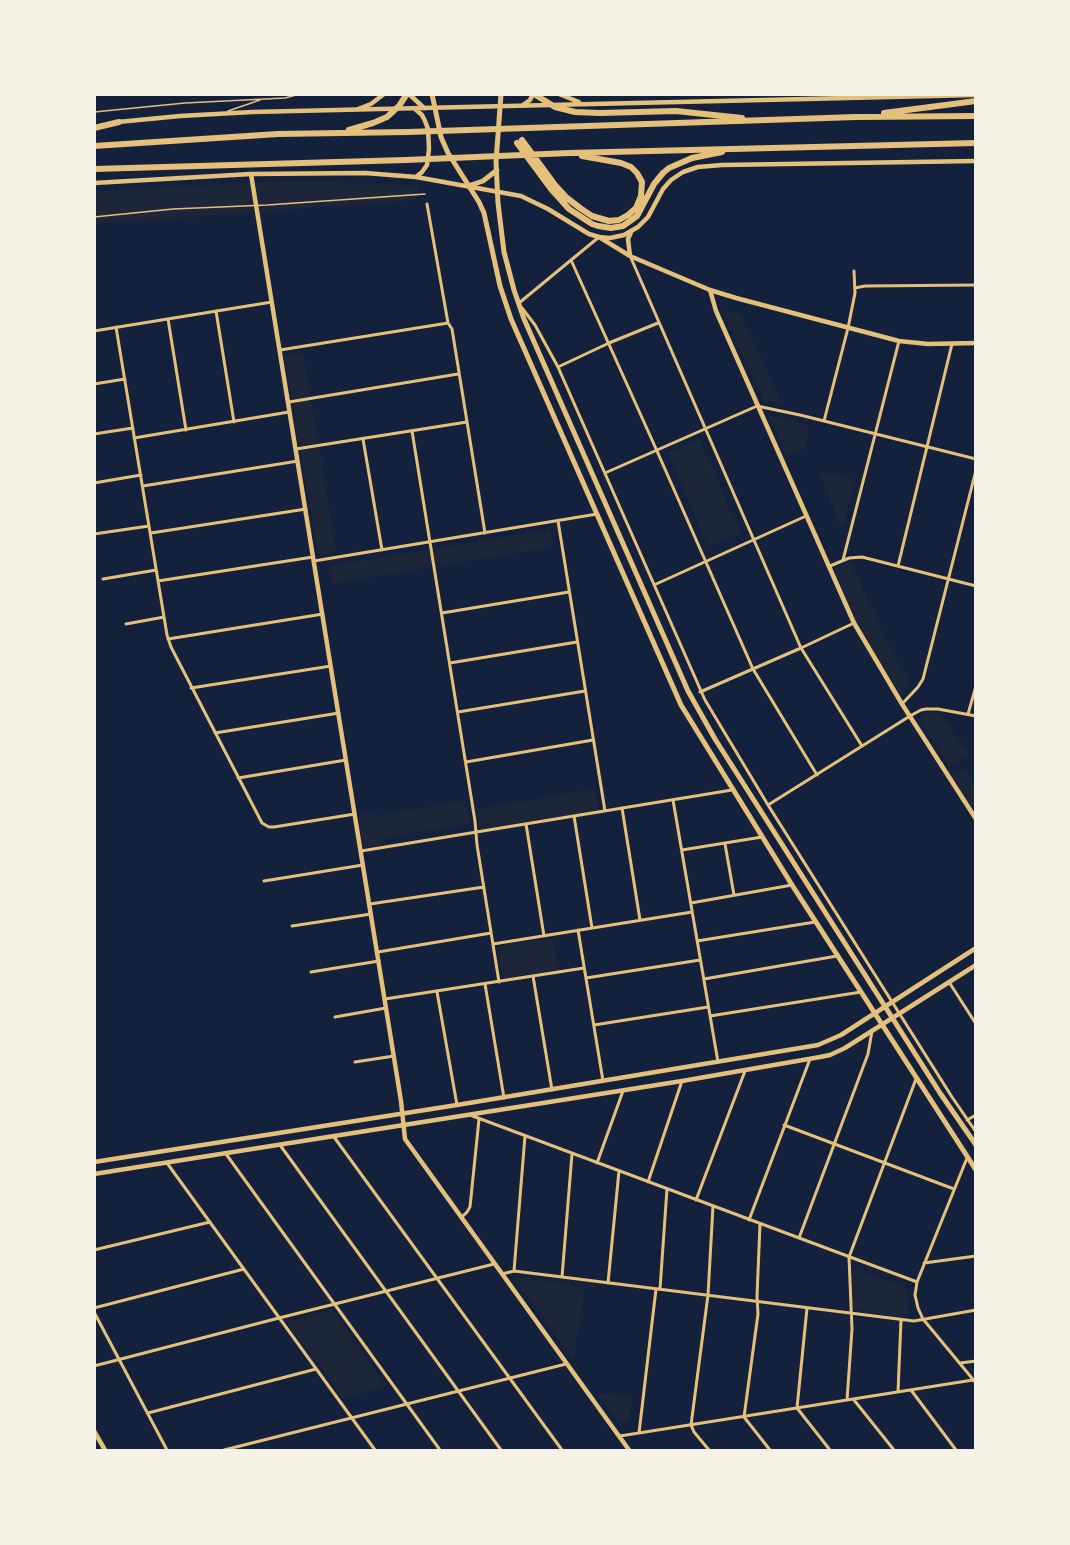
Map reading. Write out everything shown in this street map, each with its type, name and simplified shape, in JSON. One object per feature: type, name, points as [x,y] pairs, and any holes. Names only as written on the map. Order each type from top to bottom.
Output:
[{"type":"highway","points":[[334,133],[380,121],[393,112],[408,94]]},
{"type":"highway","points":[[534,94],[564,110],[586,113],[676,111],[763,120]]},
{"type":"highway","points":[[856,117],[975,101]]},
{"type":"highway","points":[[94,146],[241,136],[856,117],[975,116]]},
{"type":"highway","points":[[94,127],[119,122]]},
{"type":"highway","points":[[568,153],[621,163],[635,171],[640,178],[641,196],[636,208],[628,215],[614,221],[599,219],[567,198],[520,141],[551,189],[569,209],[592,224],[611,228],[623,226],[637,216],[654,184],[669,168],[692,158],[736,148]]},
{"type":"highway","points":[[94,169],[736,148],[975,143]]},
{"type":"main road","points":[[357,109],[371,104],[384,94]]},
{"type":"main road","points":[[408,94],[427,109]]},
{"type":"main road","points":[[432,94],[441,137],[447,153],[479,202],[486,219],[500,286],[511,319],[681,705],[815,922],[975,1170]]},
{"type":"main road","points":[[501,94],[496,170],[497,191],[504,252],[519,304],[694,704],[975,1145]]},
{"type":"main road","points":[[522,106],[534,94]]},
{"type":"main road","points":[[559,94],[585,103]]},
{"type":"main road","points":[[119,122],[222,113],[975,95]]},
{"type":"main road","points":[[415,109],[422,115],[428,129],[429,149],[427,165],[416,177]]},
{"type":"main road","points":[[630,256],[628,239],[631,232],[648,216],[663,189],[682,172],[698,167],[975,161]]},
{"type":"main road","points":[[468,186],[483,181],[496,170]]},
{"type":"main road","points":[[94,183],[251,174],[365,172],[416,177],[497,191],[527,198],[630,256],[710,290],[899,341],[928,344],[975,343]]},
{"type":"main road","points":[[251,174],[378,952],[406,1141],[629,1450]]},
{"type":"main road","points":[[599,237],[616,237],[631,232]]},
{"type":"main road","points":[[710,290],[716,311],[757,406],[854,622],[902,704],[975,819]]},
{"type":"main road","points":[[94,1162],[457,1106],[825,1043],[841,1035],[975,948]]},
{"type":"main road","points":[[952,964],[959,970]]},
{"type":"main road","points":[[94,1174],[682,1082],[810,1059],[838,1052],[949,982],[959,970],[975,965]]},
{"type":"main road","points":[[125,1158],[128,1169]]},
{"type":"main road","points":[[94,1431],[105,1450]]},
{"type":"street","points":[[427,204],[448,323],[452,327],[485,533]]},
{"type":"street","points":[[599,237],[519,304],[535,325],[558,367],[700,692],[768,805],[975,1132]]},
{"type":"street","points":[[630,256],[801,648],[862,746]]},
{"type":"street","points":[[571,260],[753,669],[816,775]]},
{"type":"street","points":[[824,421],[848,328],[855,288],[854,272]]},
{"type":"street","points":[[855,288],[975,285]]},
{"type":"street","points":[[94,331],[272,302]]},
{"type":"street","points":[[216,311],[234,422]]},
{"type":"street","points":[[168,319],[186,430]]},
{"type":"street","points":[[280,350],[448,323]]},
{"type":"street","points":[[558,367],[658,323]]},
{"type":"street","points":[[116,327],[168,639],[191,687],[261,821],[269,827],[355,814]]},
{"type":"street","points":[[843,560],[899,341]]},
{"type":"street","points":[[898,566],[952,344]]},
{"type":"street","points":[[288,402],[459,374]]},
{"type":"street","points":[[94,384],[125,379]]},
{"type":"street","points":[[604,474],[757,406],[975,459]]},
{"type":"street","points":[[134,438],[290,412]]},
{"type":"street","points":[[296,449],[467,422]]},
{"type":"street","points":[[94,434],[133,428]]},
{"type":"street","points":[[412,431],[500,981]]},
{"type":"street","points":[[363,438],[382,550]]},
{"type":"street","points":[[142,486],[298,461]]},
{"type":"street","points":[[902,704],[923,679],[975,470]]},
{"type":"street","points":[[94,483],[141,475]]},
{"type":"street","points":[[150,534],[306,509]]},
{"type":"street","points":[[158,581],[382,550],[597,514]]},
{"type":"street","points":[[654,585],[806,516]]},
{"type":"street","points":[[558,521],[605,811]]},
{"type":"street","points":[[94,534],[149,526]]},
{"type":"street","points":[[828,567],[853,557],[862,557],[975,586]]},
{"type":"street","points":[[103,579],[156,570]]},
{"type":"street","points":[[441,613],[569,592]]},
{"type":"street","points":[[168,639],[323,614]]},
{"type":"street","points":[[126,624],[164,617]]},
{"type":"street","points":[[700,692],[854,622]]},
{"type":"street","points":[[450,663],[577,642]]},
{"type":"street","points":[[191,687],[331,666]]},
{"type":"street","points":[[968,714],[975,686]]},
{"type":"street","points":[[458,712],[585,691]]},
{"type":"street","points":[[768,805],[926,708],[975,716]]},
{"type":"street","points":[[215,733],[339,713]]},
{"type":"street","points":[[466,762],[593,740]]},
{"type":"street","points":[[238,778],[346,760]]},
{"type":"street","points":[[361,851],[732,790]]},
{"type":"street","points":[[673,800],[718,1062]]},
{"type":"street","points":[[622,808],[640,920]]},
{"type":"street","points":[[574,816],[592,928]]},
{"type":"street","points":[[526,824],[544,936]]},
{"type":"street","points":[[682,850],[762,837]]},
{"type":"street","points":[[725,843],[734,895]]},
{"type":"street","points":[[264,881],[363,866]]},
{"type":"street","points":[[691,903],[792,885]]},
{"type":"street","points":[[370,904],[484,886]]},
{"type":"street","points":[[493,944],[692,912]]},
{"type":"street","points":[[292,926],[371,914]]},
{"type":"street","points":[[697,941],[815,922]]},
{"type":"street","points":[[578,930],[603,1081]]},
{"type":"street","points":[[378,952],[492,933]]},
{"type":"street","points":[[704,979],[837,956]]},
{"type":"street","points":[[586,978],[700,959]]},
{"type":"street","points":[[311,972],[379,961]]},
{"type":"street","points":[[385,999],[584,968]]},
{"type":"street","points":[[533,976],[552,1090]]},
{"type":"street","points":[[949,982],[975,1024]]},
{"type":"street","points":[[485,984],[504,1098]]},
{"type":"street","points":[[437,991],[457,1106]]},
{"type":"street","points":[[710,1016],[861,992]]},
{"type":"street","points":[[594,1026],[708,1007]]},
{"type":"street","points":[[334,1017],[386,1008]]},
{"type":"street","points":[[799,1238],[868,1054],[872,1030]]},
{"type":"street","points":[[355,1062],[394,1056]]},
{"type":"street","points":[[749,1220],[810,1059]]},
{"type":"street","points":[[696,1200],[745,1071]]},
{"type":"street","points":[[847,1400],[852,1329],[849,1257],[916,1079]]},
{"type":"street","points":[[648,1182],[682,1082]]},
{"type":"street","points":[[597,1163],[623,1090]]},
{"type":"street","points":[[470,1115],[917,1282]]},
{"type":"street","points":[[967,1120],[975,1115]]},
{"type":"street","points":[[461,1218],[470,1207],[479,1119]]},
{"type":"street","points":[[784,1125],[954,1189]]},
{"type":"street","points":[[514,1271],[525,1136]]},
{"type":"street","points":[[334,1137],[562,1450]]},
{"type":"street","points":[[280,1145],[501,1450]]},
{"type":"street","points":[[226,1154],[440,1450]]},
{"type":"street","points":[[562,1277],[572,1154]]},
{"type":"street","points":[[967,1158],[924,1263],[917,1282],[915,1299],[923,1319],[974,1381]]},
{"type":"street","points":[[167,1163],[375,1450]]},
{"type":"street","points":[[608,1283],[619,1172]]},
{"type":"street","points":[[639,1433],[658,1289],[667,1189]]},
{"type":"street","points":[[709,1450],[691,1425],[708,1295],[713,1206]]},
{"type":"street","points":[[94,1250],[210,1222]]},
{"type":"street","points":[[760,1224],[758,1314],[744,1417],[770,1450]]},
{"type":"street","points":[[924,1263],[975,1256]]},
{"type":"street","points":[[94,1366],[494,1264]]},
{"type":"street","points":[[167,1450],[94,1310],[244,1269]]},
{"type":"street","points":[[502,1274],[514,1271],[914,1321],[975,1310]]},
{"type":"street","points":[[807,1308],[797,1408],[830,1450]]},
{"type":"street","points":[[897,1392],[901,1320]]},
{"type":"street","points":[[960,1364],[975,1361]]},
{"type":"street","points":[[224,1450],[566,1364]]},
{"type":"street","points":[[148,1413],[316,1369]]},
{"type":"street","points":[[619,1437],[974,1381]]},
{"type":"street","points":[[910,1390],[956,1450]]},
{"type":"street","points":[[854,1399],[894,1450]]},
{"type":"lane","points":[[94,112],[185,103],[293,97],[300,94]]},
{"type":"lane","points":[[222,113],[264,99]]},
{"type":"lane","points":[[94,217],[173,209],[425,194]]},
{"type":"shaded area","points":[[266,182],[340,182],[419,186],[417,200],[95,224],[95,191]]},
{"type":"shaded area","points":[[722,310],[741,314],[782,404],[764,401]]},
{"type":"shaded area","points":[[303,353],[336,552],[318,555],[284,356]]},
{"type":"shaded area","points":[[768,415],[810,425],[805,448],[786,455]]},
{"type":"shaded area","points":[[700,439],[740,533],[708,547],[668,453]]},
{"type":"shaded area","points":[[819,471],[854,480],[844,526],[840,525]]},
{"type":"shaded area","points":[[550,530],[553,547],[333,583],[330,566]]},
{"type":"shaded area","points":[[850,561],[910,685],[899,692],[875,654],[833,569]]},
{"type":"shaded area","points":[[927,712],[939,712],[970,755],[950,767],[920,719]]},
{"type":"shaded area","points":[[965,768],[975,784],[975,811],[953,777]]},
{"type":"shaded area","points":[[595,789],[599,810],[480,830],[476,809]]},
{"type":"shaded area","points":[[466,801],[470,824],[381,838],[381,845],[366,847],[362,843],[359,818],[362,814],[373,812],[374,816]]},
{"type":"shaded area","points":[[553,938],[558,970],[503,978],[498,946]]},
{"type":"shaded area","points":[[855,1268],[907,1289],[908,1314],[905,1317],[853,1310],[852,1271]]},
{"type":"shaded area","points":[[516,1277],[585,1287],[574,1361],[515,1280]]},
{"type":"shaded area","points":[[332,1309],[387,1386],[343,1398],[287,1322]]},
{"type":"shaded area","points":[[597,1393],[633,1397],[629,1422],[618,1423]]}]
